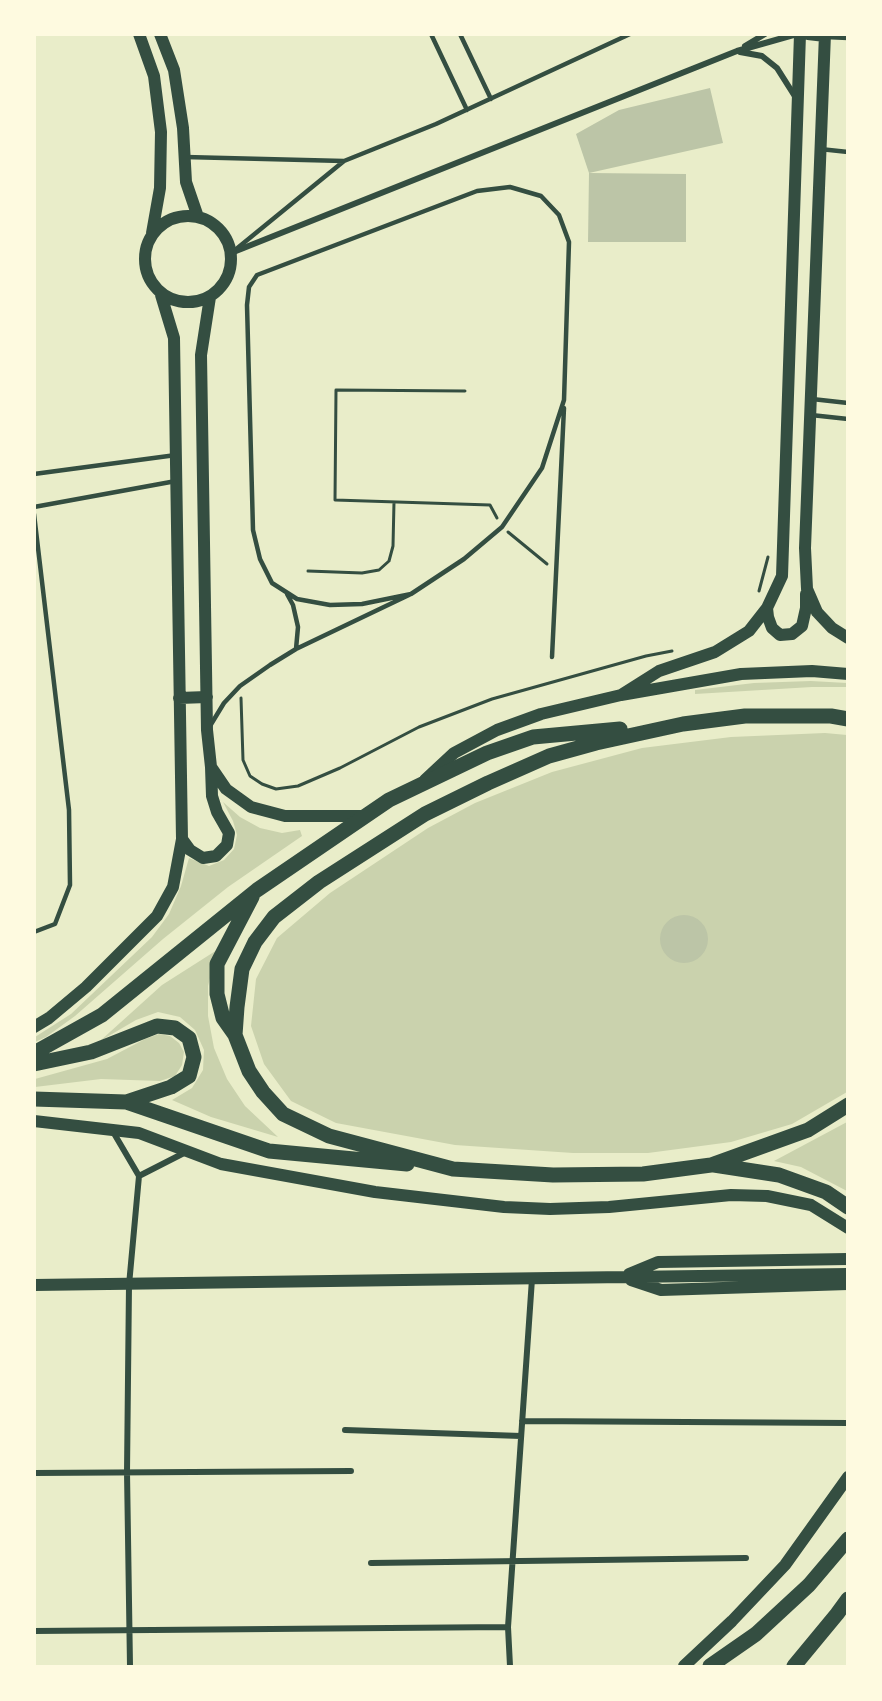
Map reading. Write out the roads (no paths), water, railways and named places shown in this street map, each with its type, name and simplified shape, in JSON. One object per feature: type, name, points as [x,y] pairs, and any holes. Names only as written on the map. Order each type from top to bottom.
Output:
[{"type":"highway","points":[[34,1053],[102,1015],[257,890],[389,800],[486,753],[533,737],[683,724],[745,716],[831,716],[848,719]]},
{"type":"highway","points":[[236,1035],[242,969],[255,942],[274,917],[319,882],[425,814],[549,756],[596,742],[683,724]]},
{"type":"highway","points":[[257,890],[218,964],[217,994],[223,1018],[236,1035],[249,1071],[263,1092],[283,1114],[329,1136],[453,1169]]},
{"type":"highway","points":[[34,1064],[92,1052],[157,1026],[175,1028],[189,1038],[194,1057],[189,1076],[171,1087],[126,1102]]},
{"type":"highway","points":[[34,1099],[126,1102],[269,1151],[453,1169],[553,1175],[643,1174],[711,1165],[808,1130],[848,1105]]},
{"type":"highway","points":[[711,1165],[779,1175],[826,1192],[848,1207]]},
{"type":"highway","points":[[710,1666],[756,1634],[809,1585],[848,1539]]},
{"type":"highway","points":[[794,1666],[842,1610],[848,1599]]},
{"type":"main road","points":[[34,1027],[49,1018],[93,980],[157,916],[173,887],[182,839],[174,338],[161,295],[150,282],[144,266],[145,249],[152,233],[160,188],[160,132],[154,75],[139,34]]},
{"type":"main road","points":[[160,34],[174,70],[183,128],[186,182],[198,217]]},
{"type":"main road","points":[[621,695],[659,671],[715,652],[749,631],[767,608],[782,576],[799,34]]},
{"type":"main road","points":[[767,608],[772,628],[780,635],[792,634],[802,626],[807,589],[806,549],[825,35],[808,34]]},
{"type":"main road","points":[[152,233],[165,222],[181,216],[198,217],[214,224],[220,230],[231,253],[230,270],[223,285],[210,297],[194,303],[177,302],[161,295]]},
{"type":"main road","points":[[182,839],[190,850],[203,858],[216,856],[227,845],[229,832],[217,812],[212,796],[207,730],[201,355],[210,297]]},
{"type":"main road","points":[[807,589],[817,612],[832,628],[848,638]]},
{"type":"main road","points":[[422,783],[454,753],[497,730],[541,714],[621,695],[741,674],[812,671],[848,674]]},
{"type":"main road","points":[[179,698],[207,697]]},
{"type":"main road","points":[[210,767],[226,789],[251,807],[285,816],[367,816]]},
{"type":"main road","points":[[34,1121],[139,1133],[221,1164],[375,1192],[504,1207],[550,1209],[609,1207],[731,1195],[767,1196],[811,1205],[848,1228]]},
{"type":"main road","points":[[34,1128],[62,1125]]},
{"type":"main road","points":[[622,1277],[658,1262],[848,1259]]},
{"type":"main road","points":[[34,1285],[848,1274]]},
{"type":"main road","points":[[622,1277],[661,1290],[848,1284]]},
{"type":"main road","points":[[684,1666],[732,1621],[785,1565],[848,1477]]},
{"type":"street","points":[[737,51],[765,34]]},
{"type":"street","points":[[231,253],[737,51],[799,34]]},
{"type":"street","points":[[737,51],[762,56],[777,68],[798,100]]},
{"type":"street","points":[[111,1130],[139,1176],[129,1285],[130,1666]]},
{"type":"street","points":[[139,1176],[188,1151]]},
{"type":"street","points":[[510,1666],[508,1627],[532,1279]]},
{"type":"street","points":[[522,1421],[848,1423]]},
{"type":"street","points":[[345,1430],[521,1436]]},
{"type":"street","points":[[34,1473],[351,1472]]},
{"type":"street","points":[[371,1563],[746,1558]]},
{"type":"street","points":[[34,1631],[508,1627]]},
{"type":"lane","points":[[430,34],[467,110]]},
{"type":"lane","points":[[460,34],[491,99]]},
{"type":"lane","points":[[231,253],[344,161],[467,110],[630,34]]},
{"type":"lane","points":[[825,35],[848,39]]},
{"type":"lane","points":[[820,149],[848,152]]},
{"type":"lane","points":[[184,157],[344,161]]},
{"type":"lane","points":[[411,594],[362,604],[330,605],[297,599],[272,583],[260,558],[253,530],[247,305],[249,287],[257,275],[477,191],[510,187],[541,196],[559,215],[569,242],[552,657]]},
{"type":"lane","points":[[812,399],[848,403]]},
{"type":"lane","points":[[207,730],[224,704],[240,686],[296,649],[411,594],[464,559],[502,527],[542,468],[564,400]]},
{"type":"lane","points":[[812,415],[848,419]]},
{"type":"lane","points":[[34,474],[176,455]]},
{"type":"lane","points":[[34,507],[176,481]]},
{"type":"lane","points":[[34,514],[69,810],[70,885],[55,924],[34,932]]},
{"type":"lane","points":[[285,591],[293,605],[298,627],[296,649]]}]
